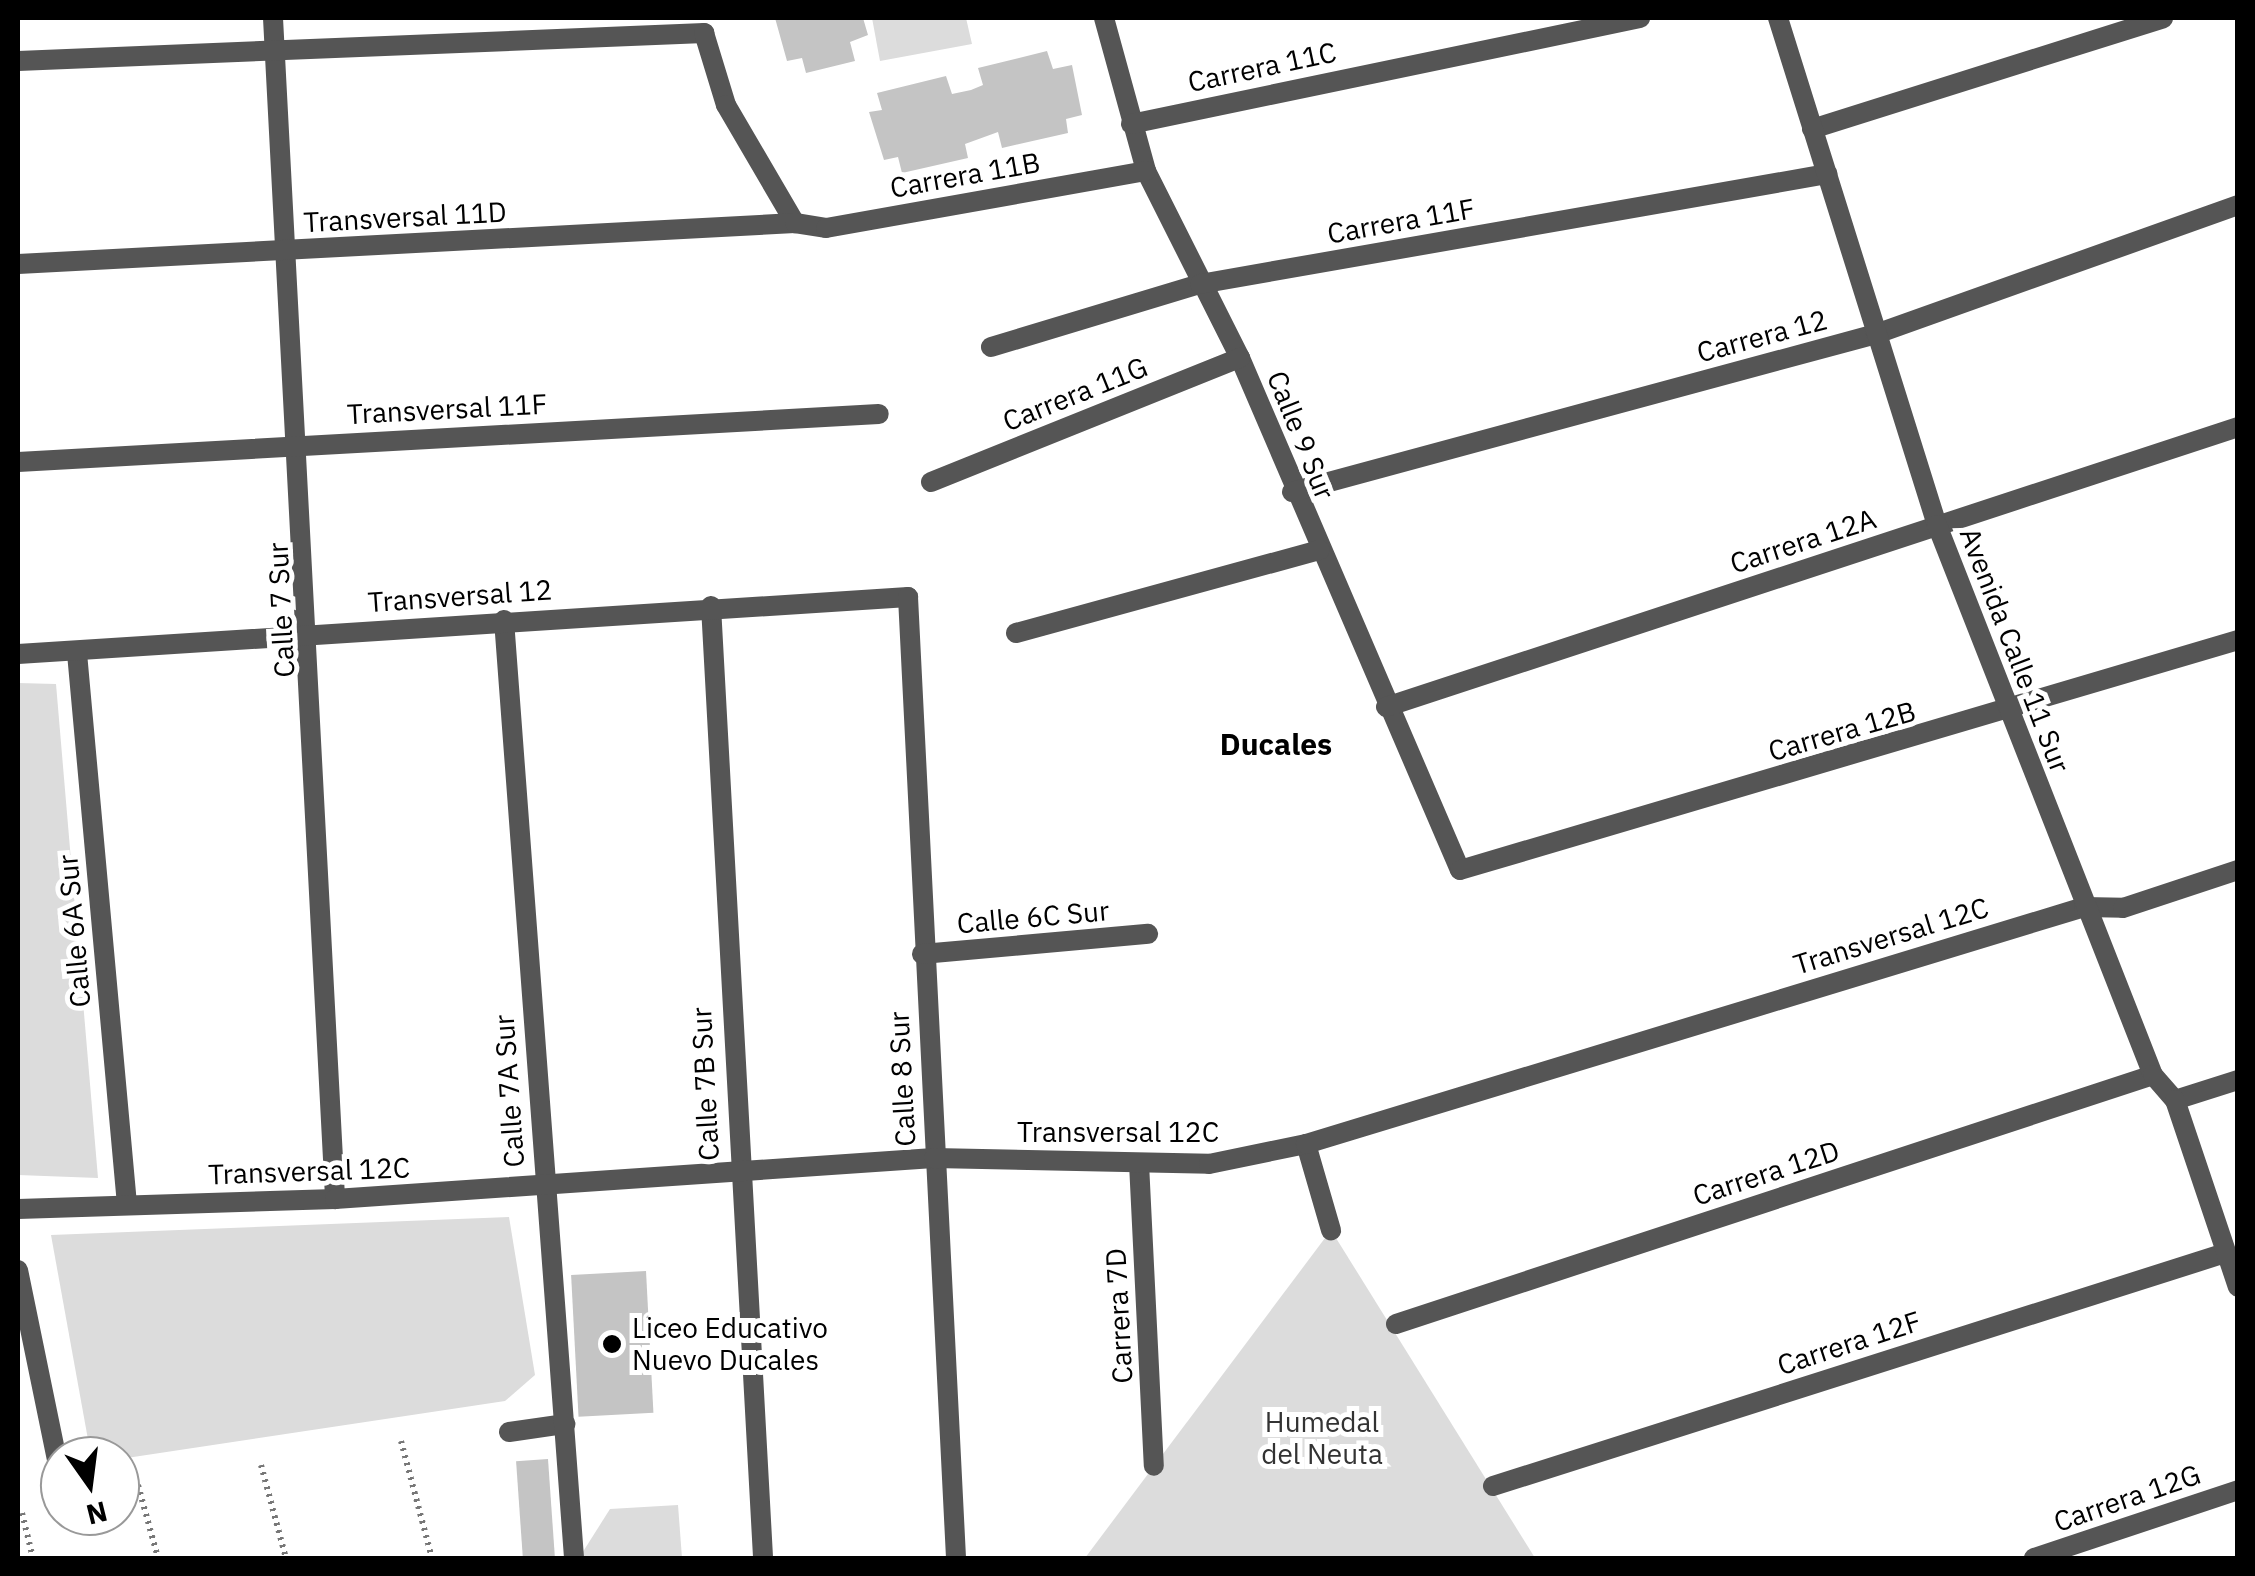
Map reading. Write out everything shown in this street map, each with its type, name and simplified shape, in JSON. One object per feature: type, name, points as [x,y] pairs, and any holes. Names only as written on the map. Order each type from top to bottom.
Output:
[{"type":"street","name":"Calle 7 Sur","points":[[273,18],[280,252],[310,635],[335,1200]]},
{"type":"street","name":"Calle 9 Sur","points":[[1104,18],[1146,171],[1240,358],[1292,492],[1460,870]]},
{"type":"street","name":"Carrera 11C","points":[[1131,124],[1546,25],[1640,18]]},
{"type":"street","name":"Avenida Calle 11 Sur","points":[[1778,18],[1938,526],[2153,1075],[2175,1100],[2222,1254],[2238,1288]]},
{"type":"street","points":[[1812,130],[2162,18]]},
{"type":"street","points":[[18,61],[704,33],[726,106],[795,223]]},
{"type":"street","name":"Carrera 11B","points":[[795,223],[826,228],[1146,171]]},
{"type":"street","name":"Carrera 11F","points":[[991,347],[1200,284],[1827,174]]},
{"type":"street","name":"Carrera 12","points":[[1292,492],[1876,334],[2238,206]]},
{"type":"street","name":"Transversal 11D","points":[[18,264],[795,223]]},
{"type":"street","name":"Carrera 11G","points":[[930,482],[1240,358]]},
{"type":"street","name":"Transversal 11F","points":[[18,462],[878,414]]},
{"type":"street","name":"Carrera 12A","points":[[1386,707],[2238,427]]},
{"type":"street","points":[[1016,634],[1320,550]]},
{"type":"street","name":"Transversal 12","points":[[18,654],[77,653],[711,606],[908,597]]},
{"type":"street","name":"Calle 8 Sur","points":[[908,597],[922,954],[956,1558]]},
{"type":"street","name":"Calle 7B Sur","points":[[711,606],[737,1170],[763,1558]]},
{"type":"street","name":"Calle 7A Sur","points":[[504,620],[543,1186],[574,1558]]},
{"type":"street","name":"Carrera 12B","points":[[1460,870],[2008,712],[2238,640]]},
{"type":"street","name":"Calle 6A Sur","points":[[77,653],[126,1205]]},
{"type":"street","name":"Transversal 12C","points":[[18,1209],[335,1200],[934,1158],[1208,1164],[1306,1144],[2084,906],[2123,908],[2238,870]]},
{"type":"street","name":"Calle 6C Sur","points":[[922,954],[1148,934]]},
{"type":"street","name":"Carrera 12D","points":[[1396,1324],[2153,1075]]},
{"type":"street","points":[[2175,1100],[2238,1080]]},
{"type":"street","points":[[1306,1144],[1332,1230]]},
{"type":"street","name":"Carrera 7D","points":[[1139,1163],[1154,1466]]},
{"type":"street","name":"Carrera 12F","points":[[1493,1486],[2222,1254]]},
{"type":"street","points":[[18,1270],[52,1436]]},
{"type":"street","points":[[508,1432],[565,1424]]},
{"type":"street","name":"Carrera 12G","points":[[2034,1558],[2238,1490]]},
{"type":"path","points":[[402,1441],[432,1558]]},
{"type":"path","points":[[262,1465],[286,1558]]},
{"type":"path","points":[[140,1491],[158,1558]]},
{"type":"path","points":[[22,1514],[34,1558]]},
{"type":"green space","points":[[872,18],[966,18],[972,44],[880,61]]},
{"type":"green space","points":[[18,683],[56,684],[98,1178],[18,1175]]},
{"type":"green space","points":[[509,1217],[535,1375],[505,1401],[140,1456],[140,1436],[87,1436],[51,1235]]},
{"type":"green space","name":"Humedal del Neuta","points":[[1331,1230],[1535,1558],[1085,1558]]},
{"type":"green space","points":[[678,1505],[682,1558],[579,1558],[610,1509]]},
{"type":"building","points":[[775,18],[863,18],[868,35],[850,42],[855,61],[806,73],[802,58],[787,61]]},
{"type":"building","points":[[1047,51],[1053,69],[1072,65],[1082,115],[1066,119],[1068,133],[1002,148],[998,132],[965,144],[968,158],[902,173],[898,157],[884,160],[869,112],[882,110],[877,93],[946,76],[952,94],[971,90],[983,85],[978,68]]},
{"type":"building","name":"Liceo Educativo Nuevo Ducales","points":[[646,1271],[653,1413],[579,1417],[571,1275]]},
{"type":"building","points":[[548,1459],[555,1558],[523,1558],[516,1461]]},
{"type":"place","name":"Liceo Educativo Nuevo Ducales","points":[[612,1344]]},
{"type":"district","name":"Ducales","points":[[1276,744]]}]
